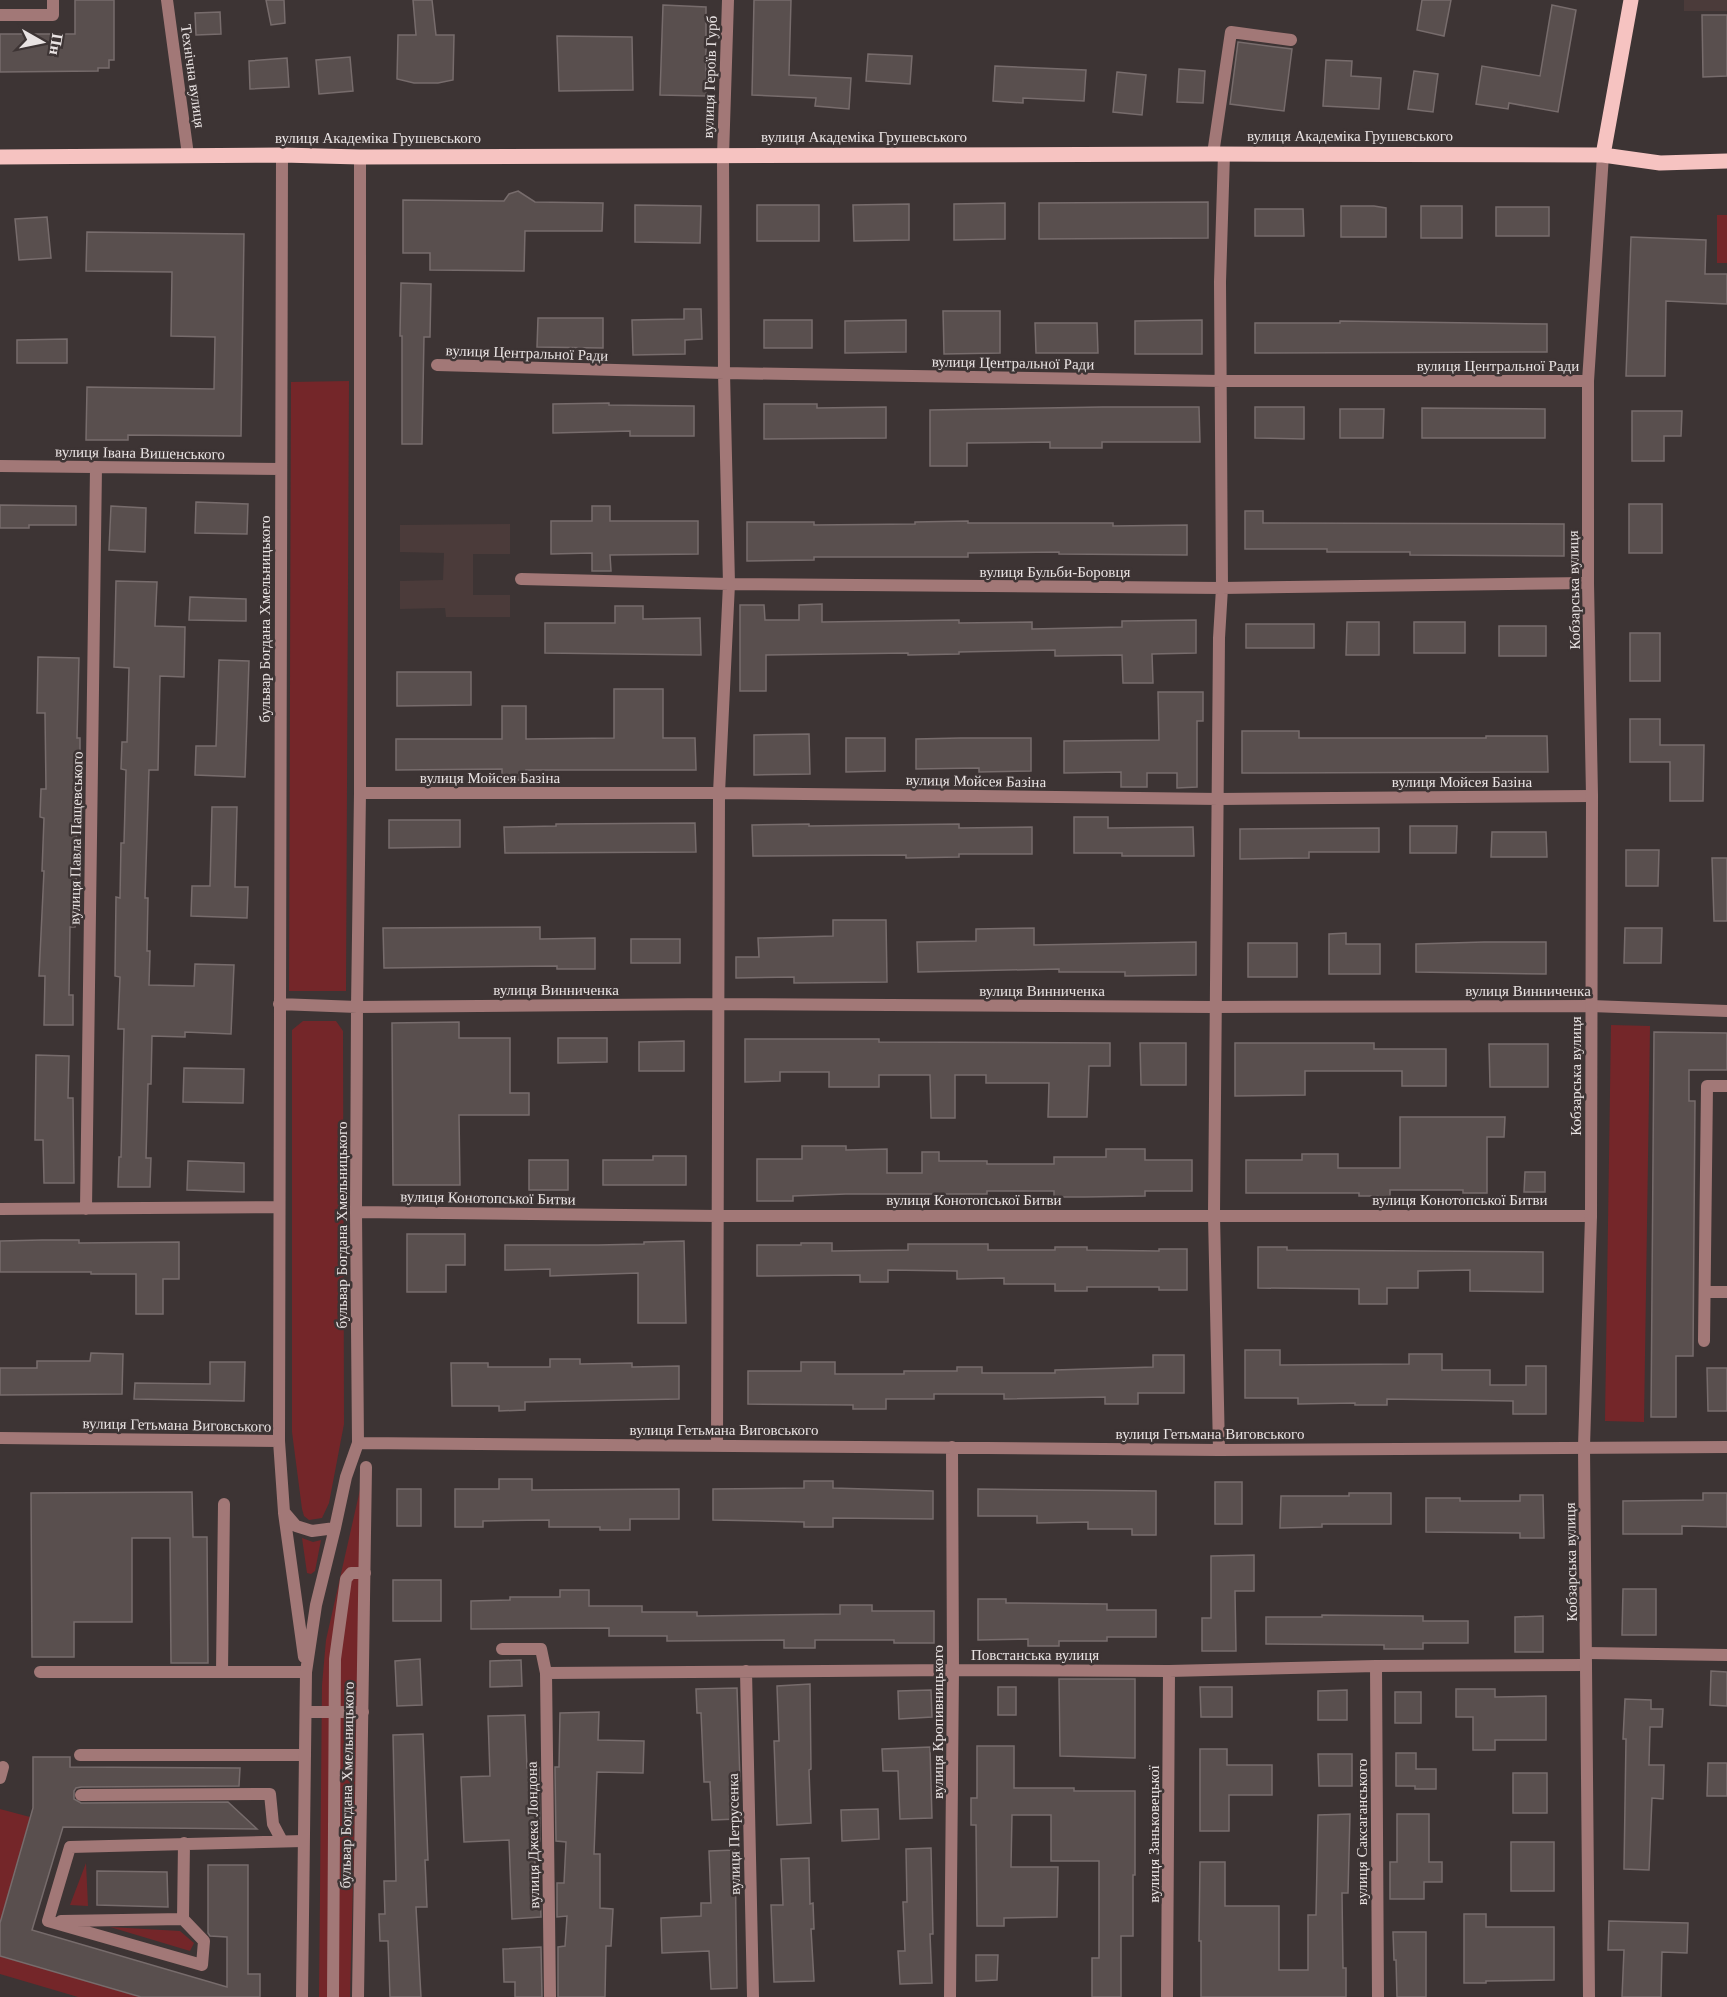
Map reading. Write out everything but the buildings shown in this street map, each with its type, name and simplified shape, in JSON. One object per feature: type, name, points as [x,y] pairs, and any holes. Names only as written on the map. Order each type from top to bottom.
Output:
[{"type":"main road","points":[[1603,155],[1631,0]]},
{"type":"main road","name":"вулиця Академіка Грушевського","points":[[0,157],[282,155],[360,158],[1219,154],[1603,155],[1660,163],[1727,161]]},
{"type":"street","points":[[0,15],[53,15],[53,0]]},
{"type":"street","name":"Технічна вулиця","points":[[167,0],[188,155]]},
{"type":"street","name":"вулиця Героїв Гурб","points":[[717,1445],[719,793],[729,584],[724,373],[723,156],[728,0]]},
{"type":"street","points":[[1219,1450],[1214,1215],[1214,1007],[1219,799],[1219,638],[1222,588],[1219,154],[1231,32],[1291,40]]},
{"type":"street","name":"бульвар Богдана Хмельницького","points":[[279,1441],[282,155]]},
{"type":"street","name":"Кобзарська вулиця","points":[[1588,1997],[1584,1447],[1591,1216],[1592,796],[1588,583],[1588,381],[1603,155]]},
{"type":"street","name":"бульвар Богдана Хмельницького","points":[[358,1443],[356,1212],[360,793],[360,158]]},
{"type":"street","name":"вулиця Центральної Ради","points":[[437,365],[724,373],[1221,381],[1588,381]]},
{"type":"street","name":"вулиця Івана Вишенського","points":[[0,466],[281,469]]},
{"type":"street","name":"вулиця Павла Пащевського","points":[[86,1209],[96,467]]},
{"type":"street","name":"вулиця Бульби-Боровця","points":[[521,579],[729,584],[1222,588],[1588,583]]},
{"type":"street","name":"вулиця Мойсея Базіна","points":[[360,793],[719,793],[1219,799],[1592,796]]},
{"type":"street","points":[[279,1004],[357,1006]]},
{"type":"street","name":"вулиця Винниченка","points":[[357,1006],[718,1004],[1214,1007],[1591,1006],[1727,1011]]},
{"type":"street","points":[[1704,1341],[1707,1086],[1727,1086]]},
{"type":"street","points":[[0,1209],[279,1208]]},
{"type":"street","name":"вулиця Конотопської Битви","points":[[356,1212],[717,1216],[1591,1216]]},
{"type":"street","points":[[1705,1292],[1727,1292]]},
{"type":"street","name":"вулиця Гетьмана Виговського","points":[[0,1438],[279,1441],[284,1512],[306,1672]]},
{"type":"street","points":[[302,1997],[306,1672],[316,1605],[346,1478],[358,1443]]},
{"type":"street","name":"вулиця Гетьмана Виговського","points":[[358,1443],[1219,1450],[1727,1447]]},
{"type":"street","name":"вулиця Кропивницького","points":[[950,1997],[953,1670],[952,1447]]},
{"type":"street","name":"бульвар Богдана Хмельницького","points":[[358,1997],[366,1467]]},
{"type":"street","points":[[222,1672],[224,1504]]},
{"type":"street","points":[[284,1512],[296,1526],[312,1531],[335,1528]]},
{"type":"street","points":[[333,1997],[335,1659],[346,1579],[351,1573],[365,1573]]},
{"type":"street","points":[[502,1649],[541,1649],[546,1673]]},
{"type":"street","name":"Повстанська вулиця","points":[[546,1673],[1169,1671],[1727,1655]]},
{"type":"street","name":"вулиця Саксаганського","points":[[1376,1666],[1378,1997]]},
{"type":"street","name":"вулиця Петрусенка","points":[[746,1671],[753,1997]]},
{"type":"street","name":"вулиця Заньковецької","points":[[1167,1997],[1169,1671]]},
{"type":"street","points":[[40,1672],[306,1672]]},
{"type":"street","name":"вулиця Джека Лондона","points":[[546,1673],[550,1997]]},
{"type":"street","points":[[306,1712],[363,1712]]},
{"type":"street","points":[[80,1755],[305,1755]]},
{"type":"street","points":[[81,1795],[270,1794],[273,1824],[282,1841]]},
{"type":"street","points":[[48,1921],[70,1847],[303,1841]]},
{"type":"street","points":[[48,1921],[202,1965],[204,1941],[183,1919],[184,1843]]},
{"type":"street","points":[[48,1921],[183,1919]]},
{"type":"shaded area","points":[[1684,0],[1727,0],[1727,11],[1684,11]]},
{"type":"shaded area","points":[[1717,215],[1727,215],[1727,263],[1717,263]]},
{"type":"shaded area","points":[[349,381],[346,991],[289,991],[291,382]]},
{"type":"shaded area","points":[[510,524],[510,554],[473,554],[473,595],[510,595],[510,617],[446,617],[445,608],[400,609],[400,581],[443,580],[444,553],[400,552],[400,525]]},
{"type":"shaded area","points":[[303,1021],[336,1021],[343,1031],[344,1424],[329,1503],[322,1518],[309,1520],[304,1516],[302,1509],[292,1432],[292,1030]]},
{"type":"shaded area","points":[[1611,1025],[1650,1026],[1644,1422],[1605,1421]]},
{"type":"shaded area","points":[[364,1472],[350,1997],[319,1997],[322,1685],[326,1640]]},
{"type":"shaded area","points":[[302,1538],[313,1542],[321,1540],[315,1571],[311,1574],[307,1573]]},
{"type":"shaded area","points":[[0,1809],[30,1817],[0,1923]]},
{"type":"shaded area","points":[[86,1863],[88,1906],[70,1905]]},
{"type":"shaded area","points":[[110,1927],[180,1931],[194,1943],[190,1951]]},
{"type":"shaded area","points":[[0,1956],[141,1997],[78,1997],[0,1974]]}]
